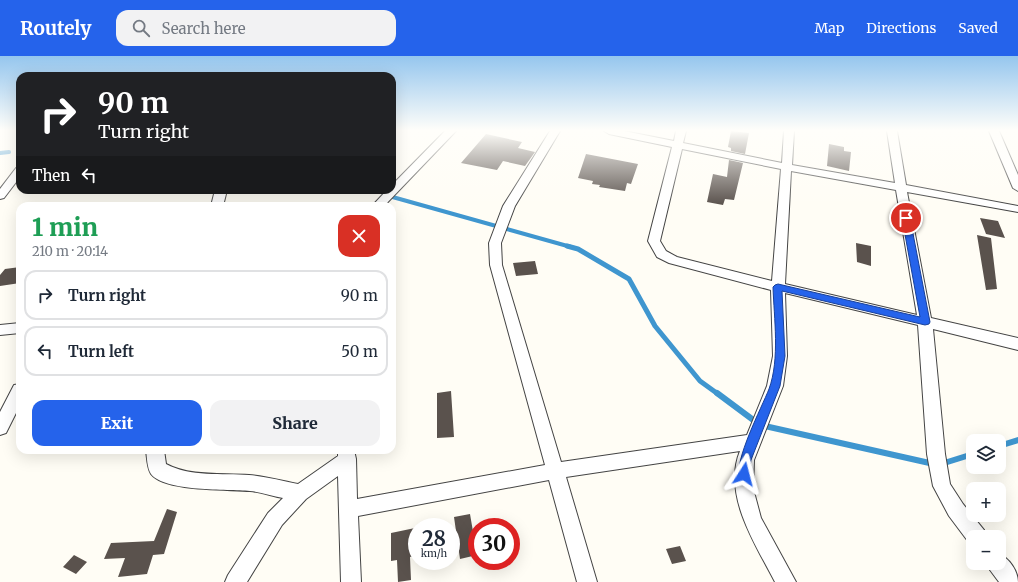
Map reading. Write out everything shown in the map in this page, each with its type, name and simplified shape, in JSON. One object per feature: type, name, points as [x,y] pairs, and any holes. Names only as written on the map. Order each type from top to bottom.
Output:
[{"type":"street","points":[[396,188],[427,156]]},
{"type":"street","points":[[540,156],[509,206],[495,243],[496,265],[587,582]]},
{"type":"street","points":[[674,156],[654,242],[661,254],[673,260],[778,287],[1018,344]]},
{"type":"street","points":[[729,156],[1018,210]]},
{"type":"street","points":[[786,582],[753,521],[744,488],[745,460],[775,386],[780,356],[778,287],[787,156]]},
{"type":"street","points":[[896,156],[925,322],[936,454],[942,486],[956,510],[972,530]]},
{"type":"street","points":[[1004,156],[1018,188]]},
{"type":"street","points":[[0,196],[16,175]]},
{"type":"street","points":[[382,202],[390,194]]},
{"type":"street","points":[[0,330],[16,328]]},
{"type":"street","points":[[0,428],[16,398]]},
{"type":"street","points":[[348,509],[555,471],[753,442]]},
{"type":"street","points":[[156,454],[158,469],[173,477],[251,484],[300,493]]},
{"type":"street","points":[[235,582],[275,519],[300,493],[346,455]]},
{"type":"street","points":[[346,455],[351,582]]},
{"type":"street","points":[[1003,570],[1012,582]]},
{"type":"building","points":[[467,156],[532,156],[525,166],[503,161],[497,170],[461,163]]},
{"type":"building","points":[[585,156],[594,156],[638,164],[631,184],[627,183],[625,191],[599,187],[600,185],[592,184],[593,181],[578,178]]},
{"type":"building","points":[[828,156],[851,156],[849,171],[827,166]]},
{"type":"building","points":[[729,160],[743,163],[734,200],[725,199],[723,205],[707,202],[713,174],[727,177]]},
{"type":"building","points":[[980,218],[998,221],[1005,238],[986,234]]},
{"type":"building","points":[[977,235],[991,238],[997,289],[986,290]]},
{"type":"building","points":[[856,243],[871,246],[871,266],[857,262]]},
{"type":"building","points":[[535,261],[538,274],[516,276],[513,263]]},
{"type":"building","points":[[16,268],[16,284],[0,286],[0,275],[5,269]]},
{"type":"building","points":[[451,391],[454,437],[437,438],[437,393]]},
{"type":"building","points":[[167,509],[177,512],[164,554],[153,555],[147,574],[118,577],[125,558],[104,559],[111,543],[154,541]]},
{"type":"building","points":[[470,514],[471,518],[468,518],[468,557],[460,559],[460,518],[454,517]]},
{"type":"building","points":[[408,529],[408,570],[411,570],[411,580],[398,582],[397,560],[391,561],[391,533]]},
{"type":"building","points":[[680,546],[686,561],[672,564],[666,549]]},
{"type":"building","points":[[74,555],[87,562],[76,574],[63,567]]},
{"type":"waterway","points":[[385,194],[571,247]]},
{"type":"waterway","points":[[567,246],[578,249],[629,279],[655,326],[700,381],[718,394]]},
{"type":"waterway","points":[[717,393],[760,425],[934,464]]},
{"type":"waterway","points":[[1006,444],[1018,440]]},
{"type":"waterway","points":[[941,464],[966,456]]},
{"type":"route","points":[[744,474],[745,460],[775,386],[780,356],[778,287],[925,322],[906,218]]}]
